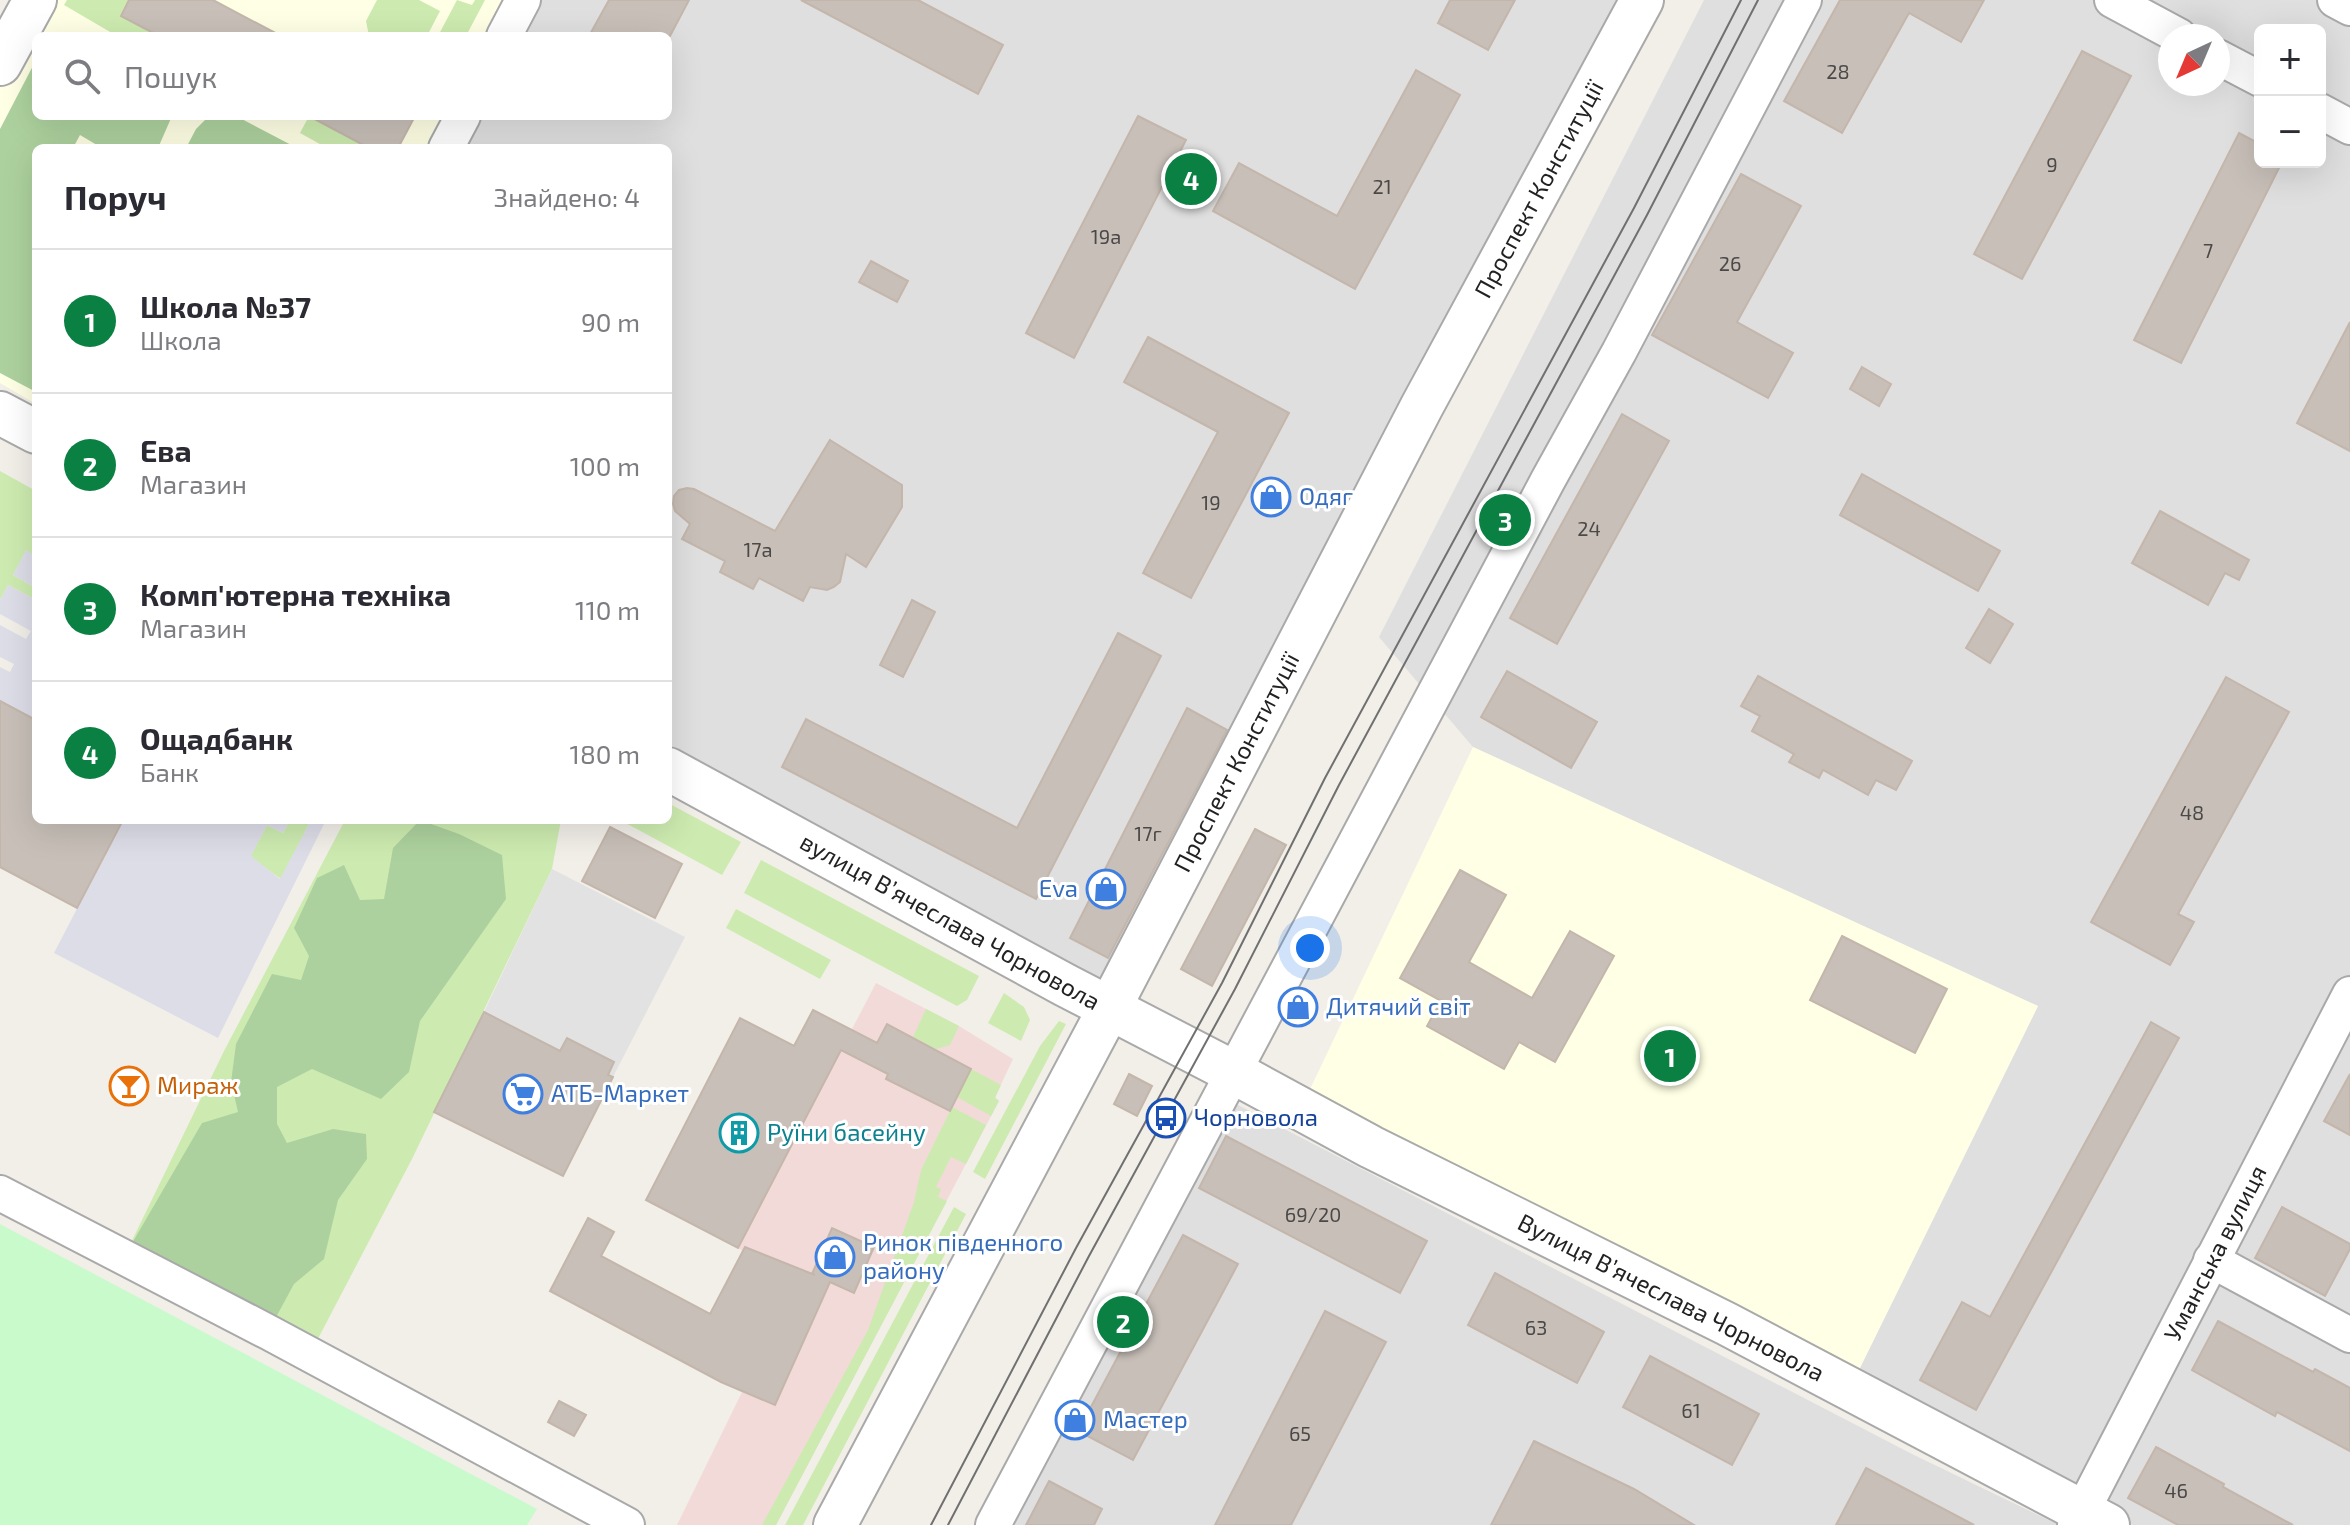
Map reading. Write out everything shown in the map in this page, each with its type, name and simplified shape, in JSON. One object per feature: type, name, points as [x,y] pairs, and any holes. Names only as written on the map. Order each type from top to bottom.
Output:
[{"type":"street","points":[[0,64],[35,0]]},
{"type":"street","points":[[506,32],[523,0]]},
{"type":"street","name":"Проспект Конституції","points":[[835,1525],[1109,1009],[1422,406],[1642,0]]},
{"type":"street","points":[[993,1525],[1804,0]]},
{"type":"street","points":[[2112,0],[2158,25]]},
{"type":"street","points":[[2335,0],[2350,8]]},
{"type":"street","points":[[2230,63],[2254,76]]},
{"type":"street","points":[[2326,114],[2350,127]]},
{"type":"street","points":[[448,144],[461,120]]},
{"type":"street","points":[[0,413],[32,430]]},
{"type":"street","name":"вулиця Вʼячеслава Чорновола","points":[[672,771],[1109,1009],[1233,1072]]},
{"type":"street","name":"Уманська вулиця","points":[[2088,1521],[2211,1260],[2350,994]]},
{"type":"street","name":"Вулиця Вʼячеслава Чорновола","points":[[1233,1072],[1394,1159],[1727,1324],[2088,1521]]},
{"type":"street","points":[[0,1193],[296,1347],[627,1525]]},
{"type":"street","points":[[2211,1260],[2350,1335]]},
{"type":"shaded area","points":[[41,0],[541,0],[524,32],[32,32],[32,120],[478,120],[465,144],[32,144],[32,402],[0,383],[0,77]]},
{"type":"shaded area","points":[[541,0],[1625,0],[1099,986],[672,755],[672,144],[465,144],[478,120],[672,120],[672,32],[524,32]]},
{"type":"shaded area","points":[[1704,0],[2350,0],[2350,1525],[2132,1525],[1856,1376],[2038,1006],[1473,747],[1379,637]]},
{"type":"shaded area","points":[[26,550],[32,554],[32,586],[13,575]]},
{"type":"shaded area","points":[[8,585],[32,598],[32,718],[0,701],[0,667],[10,672],[14,664],[0,657],[0,625],[26,639],[31,631],[0,614],[0,600]]},
{"type":"shaded area","points":[[1473,747],[2038,1006],[1856,1376],[1302,1106]]},
{"type":"shaded area","points":[[121,824],[288,824],[283,833],[267,825],[251,856],[280,879],[309,824],[324,824],[218,1038],[54,953]]},
{"type":"shaded area","points":[[552,869],[685,937],[613,1077],[608,1075],[614,1062],[567,1038],[560,1051],[484,1012]]},
{"type":"shaded area","name":"Ринок південного району","points":[[876,983],[959,1026],[1013,1059],[995,1097],[999,1101],[776,1525],[677,1525],[742,1392],[709,1376],[767,1265],[738,1248]]},
{"type":"shaded area","points":[[1211,1091],[1912,1454],[2059,1525],[1003,1525]]},
{"type":"green space","points":[[67,0],[129,0],[121,16],[151,32],[110,32],[64,5]]},
{"type":"green space","points":[[377,0],[419,0],[440,11],[429,32],[368,32],[366,21]]},
{"type":"green space","points":[[457,0],[472,5],[475,0],[485,0],[468,32],[440,32]]},
{"type":"green space","points":[[32,68],[32,120],[170,120],[160,144],[95,144],[80,135],[75,144],[32,144],[32,390],[0,373],[0,129]]},
{"type":"green space","points":[[205,120],[244,120],[289,144],[188,144]]},
{"type":"green space","points":[[307,120],[316,120],[362,144],[320,144],[300,133]]},
{"type":"green space","points":[[0,471],[32,489],[32,554],[26,551],[13,575],[32,586],[32,598],[8,585],[0,600]]},
{"type":"green space","points":[[672,805],[741,842],[722,875],[627,824],[672,824]]},
{"type":"green space","points":[[288,824],[309,824],[281,879],[250,857],[267,825],[283,833]]},
{"type":"green space","points":[[343,824],[560,824],[552,869],[412,1159],[310,1354],[124,1257],[224,1051]]},
{"type":"green space","points":[[416,824],[431,824],[459,834],[502,855],[506,899],[420,1021],[409,1072],[381,1099],[312,1069],[277,1087],[277,1124],[287,1143],[333,1129],[366,1134],[367,1159],[338,1200],[324,1259],[294,1284],[268,1332],[124,1257],[202,1123],[238,1112],[231,1082],[236,1044],[272,974],[301,980],[309,956],[294,928],[317,878],[344,865],[360,900],[384,899],[393,848]]},
{"type":"green space","points":[[761,860],[979,976],[967,1000],[957,1006],[744,893]]},
{"type":"green space","points":[[736,909],[831,960],[820,979],[726,928]]},
{"type":"green space","points":[[1004,993],[1024,1007],[1030,1020],[1021,1041],[988,1023]]},
{"type":"green space","points":[[926,1009],[959,1026],[950,1045],[936,1049],[913,1037]]},
{"type":"green space","points":[[1059,1021],[1066,1024],[985,1179],[973,1172],[1040,1046]]},
{"type":"green space","points":[[971,1069],[1001,1085],[995,1098],[999,1101],[991,1116],[957,1097]]},
{"type":"green space","points":[[952,1107],[986,1125],[966,1164],[951,1157],[936,1187],[941,1189],[938,1197],[947,1201],[776,1525],[762,1525],[868,1330],[914,1202],[921,1170]]},
{"type":"green space","points":[[954,1207],[966,1214],[803,1525],[785,1525]]},
{"type":"green space","points":[[0,1224],[537,1509],[527,1525],[0,1525]]},
{"type":"building","points":[[129,0],[213,0],[273,32],[151,32],[121,16]]},
{"type":"building","points":[[609,0],[689,0],[672,32],[591,32]]},
{"type":"building","points":[[801,0],[918,0],[1003,45],[978,94]]},
{"type":"building","points":[[1450,0],[1515,0],[1488,50],[1438,23]]},
{"type":"building","points":[[1840,0],[1984,0],[1961,42],[1909,13],[1842,133],[1784,101]]},
{"type":"building","points":[[2082,51],[2131,76],[2022,279],[1974,254]]},
{"type":"building","points":[[1416,70],[1460,95],[1355,289],[1213,211],[1239,163],[1337,216]]},
{"type":"building","points":[[1138,116],[1186,140],[1074,358],[1026,333]]},
{"type":"building","points":[[316,120],[413,120],[400,144],[362,144]]},
{"type":"building","points":[[2239,133],[2254,141],[2254,168],[2279,168],[2181,363],[2134,340]]},
{"type":"building","points":[[1741,174],[1801,206],[1737,322],[1793,353],[1768,398],[1652,335]]},
{"type":"building","points":[[871,261],[908,281],[897,302],[859,282]]},
{"type":"building","points":[[2350,322],[2350,451],[2297,423]]},
{"type":"building","points":[[1148,337],[1289,413],[1191,598],[1143,573],[1218,432],[1124,382]]},
{"type":"building","points":[[1862,367],[1891,384],[1879,406],[1850,389]]},
{"type":"building","points":[[1622,414],[1669,441],[1557,644],[1510,618]]},
{"type":"building","points":[[830,440],[902,485],[902,507],[866,567],[846,554],[840,582],[827,590],[810,587],[803,601],[759,578],[753,589],[720,572],[725,561],[682,539],[690,524],[675,511],[673,504],[679,490],[687,488],[775,531]]},
{"type":"building","points":[[1862,474],[2000,551],[1978,591],[1840,515]]},
{"type":"building","points":[[2160,511],[2249,560],[2239,580],[2225,573],[2208,605],[2132,563]]},
{"type":"building","points":[[912,600],[935,612],[903,677],[880,665]]},
{"type":"building","points":[[1989,609],[2013,624],[1990,663],[1966,648]]},
{"type":"building","points":[[1118,633],[1161,656],[1036,899],[782,767],[806,719],[1017,828]]},
{"type":"building","points":[[1507,671],[1597,722],[1571,768],[1481,717]]},
{"type":"building","points":[[1758,676],[1912,761],[1896,790],[1876,780],[1868,795],[1823,770],[1819,778],[1789,762],[1794,754],[1752,731],[1760,716],[1741,706]]},
{"type":"building","points":[[2226,677],[2289,712],[2178,914],[2194,922],[2170,965],[2091,922]]},
{"type":"building","points":[[0,701],[32,718],[32,824],[121,824],[77,908],[0,867]]},
{"type":"building","points":[[1187,708],[1227,730],[1108,958],[1070,938]]},
{"type":"building","points":[[610,827],[682,864],[655,918],[582,881]]},
{"type":"building","points":[[1255,829],[1286,845],[1212,986],[1181,969]]},
{"type":"building","points":[[1460,870],[1506,895],[1469,962],[1532,998],[1570,931],[1614,956],[1555,1062],[1519,1042],[1504,1069],[1427,1026],[1441,1001],[1400,978]]},
{"type":"building","points":[[1842,936],[1947,989],[1915,1053],[1810,1000]]},
{"type":"building","name":"Руїни басейну","points":[[813,1010],[877,1043],[887,1024],[971,1069],[950,1111],[886,1079],[888,1074],[841,1050],[738,1248],[646,1200],[740,1018],[794,1046]]},
{"type":"building","name":"АТБ-Маркет","points":[[484,1012],[560,1051],[567,1038],[614,1062],[608,1075],[613,1077],[563,1176],[434,1112]]},
{"type":"building","points":[[2151,1022],[2179,1038],[1976,1410],[1920,1380],[1962,1302],[1990,1317]]},
{"type":"building","points":[[1129,1074],[1152,1086],[1137,1116],[1114,1104]]},
{"type":"building","points":[[2350,1074],[2350,1135],[2324,1121]]},
{"type":"building","points":[[1226,1136],[1427,1241],[1400,1293],[1199,1188]]},
{"type":"building","points":[[2282,1207],[2350,1244],[2325,1296],[2255,1258]]},
{"type":"building","points":[[588,1218],[614,1232],[601,1256],[710,1314],[745,1247],[812,1274],[832,1228],[874,1247],[854,1293],[830,1282],[775,1405],[721,1382],[550,1291]]},
{"type":"building","points":[[1183,1235],[1238,1264],[1133,1460],[1078,1431]]},
{"type":"building","points":[[1495,1273],[1604,1332],[1577,1383],[1468,1325]]},
{"type":"building","points":[[1325,1311],[1386,1342],[1291,1525],[1215,1525]]},
{"type":"building","points":[[2218,1321],[2313,1372],[2315,1369],[2350,1388],[2350,1451],[2277,1412],[2275,1416],[2192,1370]]},
{"type":"building","points":[[1650,1356],[1759,1414],[1732,1465],[1623,1407]]},
{"type":"building","points":[[559,1401],[586,1415],[574,1436],[548,1422]]},
{"type":"building","points":[[1534,1441],[1634,1489],[1694,1525],[1491,1525]]},
{"type":"building","points":[[2156,1447],[2293,1525],[2178,1525],[2128,1498]]},
{"type":"building","points":[[1866,1468],[1974,1525],[1836,1525]]},
{"type":"building","points":[[1049,1481],[1102,1509],[1094,1525],[1026,1525]]},
{"type":"tram line","points":[[931,1525],[1076,1248],[1222,983],[1325,778],[1634,208],[1741,0]]},
{"type":"tram line","points":[[948,1525],[1089,1256],[1235,989],[1339,785],[1647,215],[1758,0]]},
{"type":"place","name":"Ощадбанк","points":[[1191,179]]},
{"type":"place","name":"Одяг","points":[[1271,497]]},
{"type":"place","name":"Комп'ютерна техніка","points":[[1505,520]]},
{"type":"place","name":"Eva","points":[[1106,889]]},
{"type":"place","name":"Дитячий світ","points":[[1298,1007]]},
{"type":"place","name":"Школа №37","points":[[1670,1056]]},
{"type":"place","name":"Мираж","points":[[129,1086]]},
{"type":"place","name":"АТБ-Маркет","points":[[523,1094]]},
{"type":"place","name":"Чорновола","points":[[1166,1118]]},
{"type":"place","name":"Руїни басейну","points":[[739,1133]]},
{"type":"place","name":"Ринок південного району","points":[[835,1257]]},
{"type":"place","name":"Ева","points":[[1123,1322]]},
{"type":"place","name":"Мастер","points":[[1075,1420]]}]
